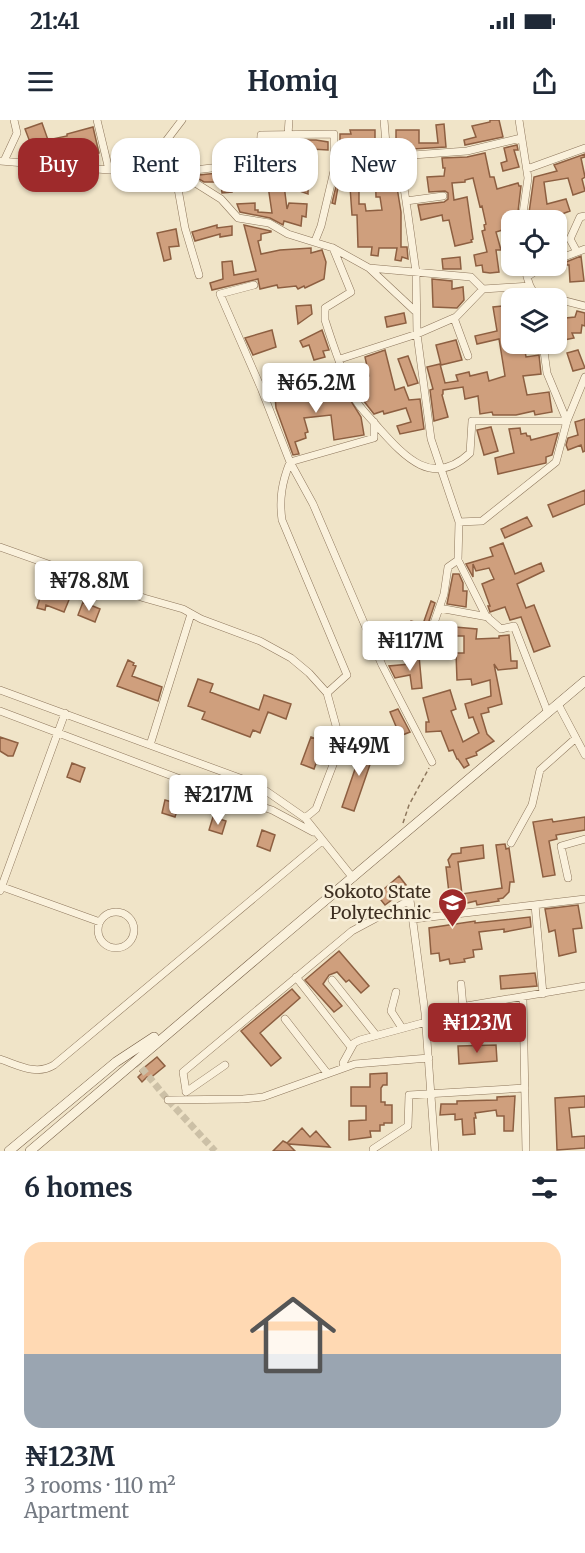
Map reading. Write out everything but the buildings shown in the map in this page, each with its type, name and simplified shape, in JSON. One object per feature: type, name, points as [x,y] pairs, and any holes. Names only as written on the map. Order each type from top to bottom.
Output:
[{"type":"street","points":[[14,120],[17,133],[2,161],[109,170],[97,120]]},
{"type":"street","points":[[168,138],[182,120]]},
{"type":"street","points":[[288,135],[289,120]]},
{"type":"street","points":[[384,120],[386,138]]},
{"type":"street","points":[[519,120],[527,169],[524,210]]},
{"type":"street","points":[[200,169],[245,164],[259,166],[261,135],[334,134],[334,171],[321,226],[315,241]]},
{"type":"street","points":[[417,155],[467,151],[521,138]]},
{"type":"street","points":[[527,169],[585,148]]},
{"type":"street","points":[[200,187],[221,199],[238,218],[269,223],[288,234],[333,248],[369,268],[415,310]]},
{"type":"street","points":[[178,192],[185,228],[200,275]]},
{"type":"street","points":[[405,192],[416,272],[417,334],[431,439],[459,522],[459,560],[488,617],[501,629],[514,626],[548,713]]},
{"type":"street","points":[[406,201],[443,196]]},
{"type":"street","points":[[577,252],[570,239],[580,217],[585,216]]},
{"type":"street","points":[[333,248],[351,291],[325,308],[325,320],[355,400],[400,452],[424,468],[441,470],[458,464],[470,453],[472,421],[567,421]]},
{"type":"street","points":[[567,256],[585,249]]},
{"type":"street","points":[[369,268],[471,277],[483,290],[501,291]]},
{"type":"street","points":[[527,277],[531,288]]},
{"type":"street","points":[[254,285],[220,294],[290,462],[313,504],[382,665],[432,762]]},
{"type":"street","points":[[340,359],[417,334],[454,318],[483,290]]},
{"type":"street","points":[[567,301],[585,306]]},
{"type":"street","points":[[454,318],[468,356]]},
{"type":"street","points":[[544,354],[547,373],[567,421]]},
{"type":"street","points":[[459,522],[482,521],[552,466],[558,458],[567,421],[585,377]]},
{"type":"street","points":[[261,388],[348,382]]},
{"type":"street","points":[[290,462],[374,438],[374,422]]},
{"type":"street","points":[[290,462],[285,474],[280,501],[282,520],[347,675],[327,693]]},
{"type":"street","points":[[0,547],[144,598],[183,609],[260,640],[291,658],[309,673],[327,693],[341,744],[316,809],[305,818]]},
{"type":"street","points":[[424,652],[444,594],[448,567],[459,560]]},
{"type":"street","points":[[439,608],[488,617]]},
{"type":"street","points":[[150,745],[191,614]]},
{"type":"street","points":[[30,1151],[184,1018],[585,681]]},
{"type":"street","points":[[0,690],[256,784],[305,818],[353,878]]},
{"type":"street","points":[[558,704],[585,755]]},
{"type":"street","points":[[0,711],[212,791],[272,810],[320,838]]},
{"type":"street","points":[[65,713],[1,888],[100,922]]},
{"type":"street","points":[[511,843],[532,806],[540,770],[576,738]]},
{"type":"street","points":[[0,1059],[32,1070],[43,1070],[54,1065],[320,838]]},
{"type":"street","points":[[568,878],[561,846],[585,839]]},
{"type":"street","points":[[412,919],[585,899]]},
{"type":"street","points":[[186,1100],[183,1072],[352,931],[410,900],[426,1022],[435,1151]]},
{"type":"street","points":[[535,905],[543,994]]},
{"type":"street","points":[[112,912],[126,915],[134,927],[131,940],[120,948],[106,945],[98,934],[100,922],[112,912]]},
{"type":"street","points":[[296,977],[351,1047]]},
{"type":"street","points":[[332,980],[376,1035]]},
{"type":"street","points":[[461,984],[463,1007]]},
{"type":"street","points":[[425,1013],[585,986]]},
{"type":"street","points":[[396,992],[391,1011],[402,1028]]},
{"type":"street","points":[[523,998],[526,1151]]},
{"type":"street","points":[[475,1005],[476,1038]]},
{"type":"street","points":[[9,1151],[116,1062],[184,1018]]},
{"type":"street","points":[[285,1019],[327,1073]]},
{"type":"street","points":[[344,1067],[343,1063],[351,1047],[360,1040],[426,1022]]},
{"type":"street","points":[[168,1100],[243,1099],[263,1096],[354,1064],[429,1058]]},
{"type":"street","points":[[186,1091],[225,1065]]},
{"type":"street","points":[[373,1151],[408,1126],[408,1095],[525,1088]]},
{"type":"path","points":[[403,823],[409,805],[432,762]]},
{"type":"tunnel","points":[[135,1060],[215,1151]]},
{"type":"place","name":"Sokoto State Polytechnic","points":[[452,928]]}]
